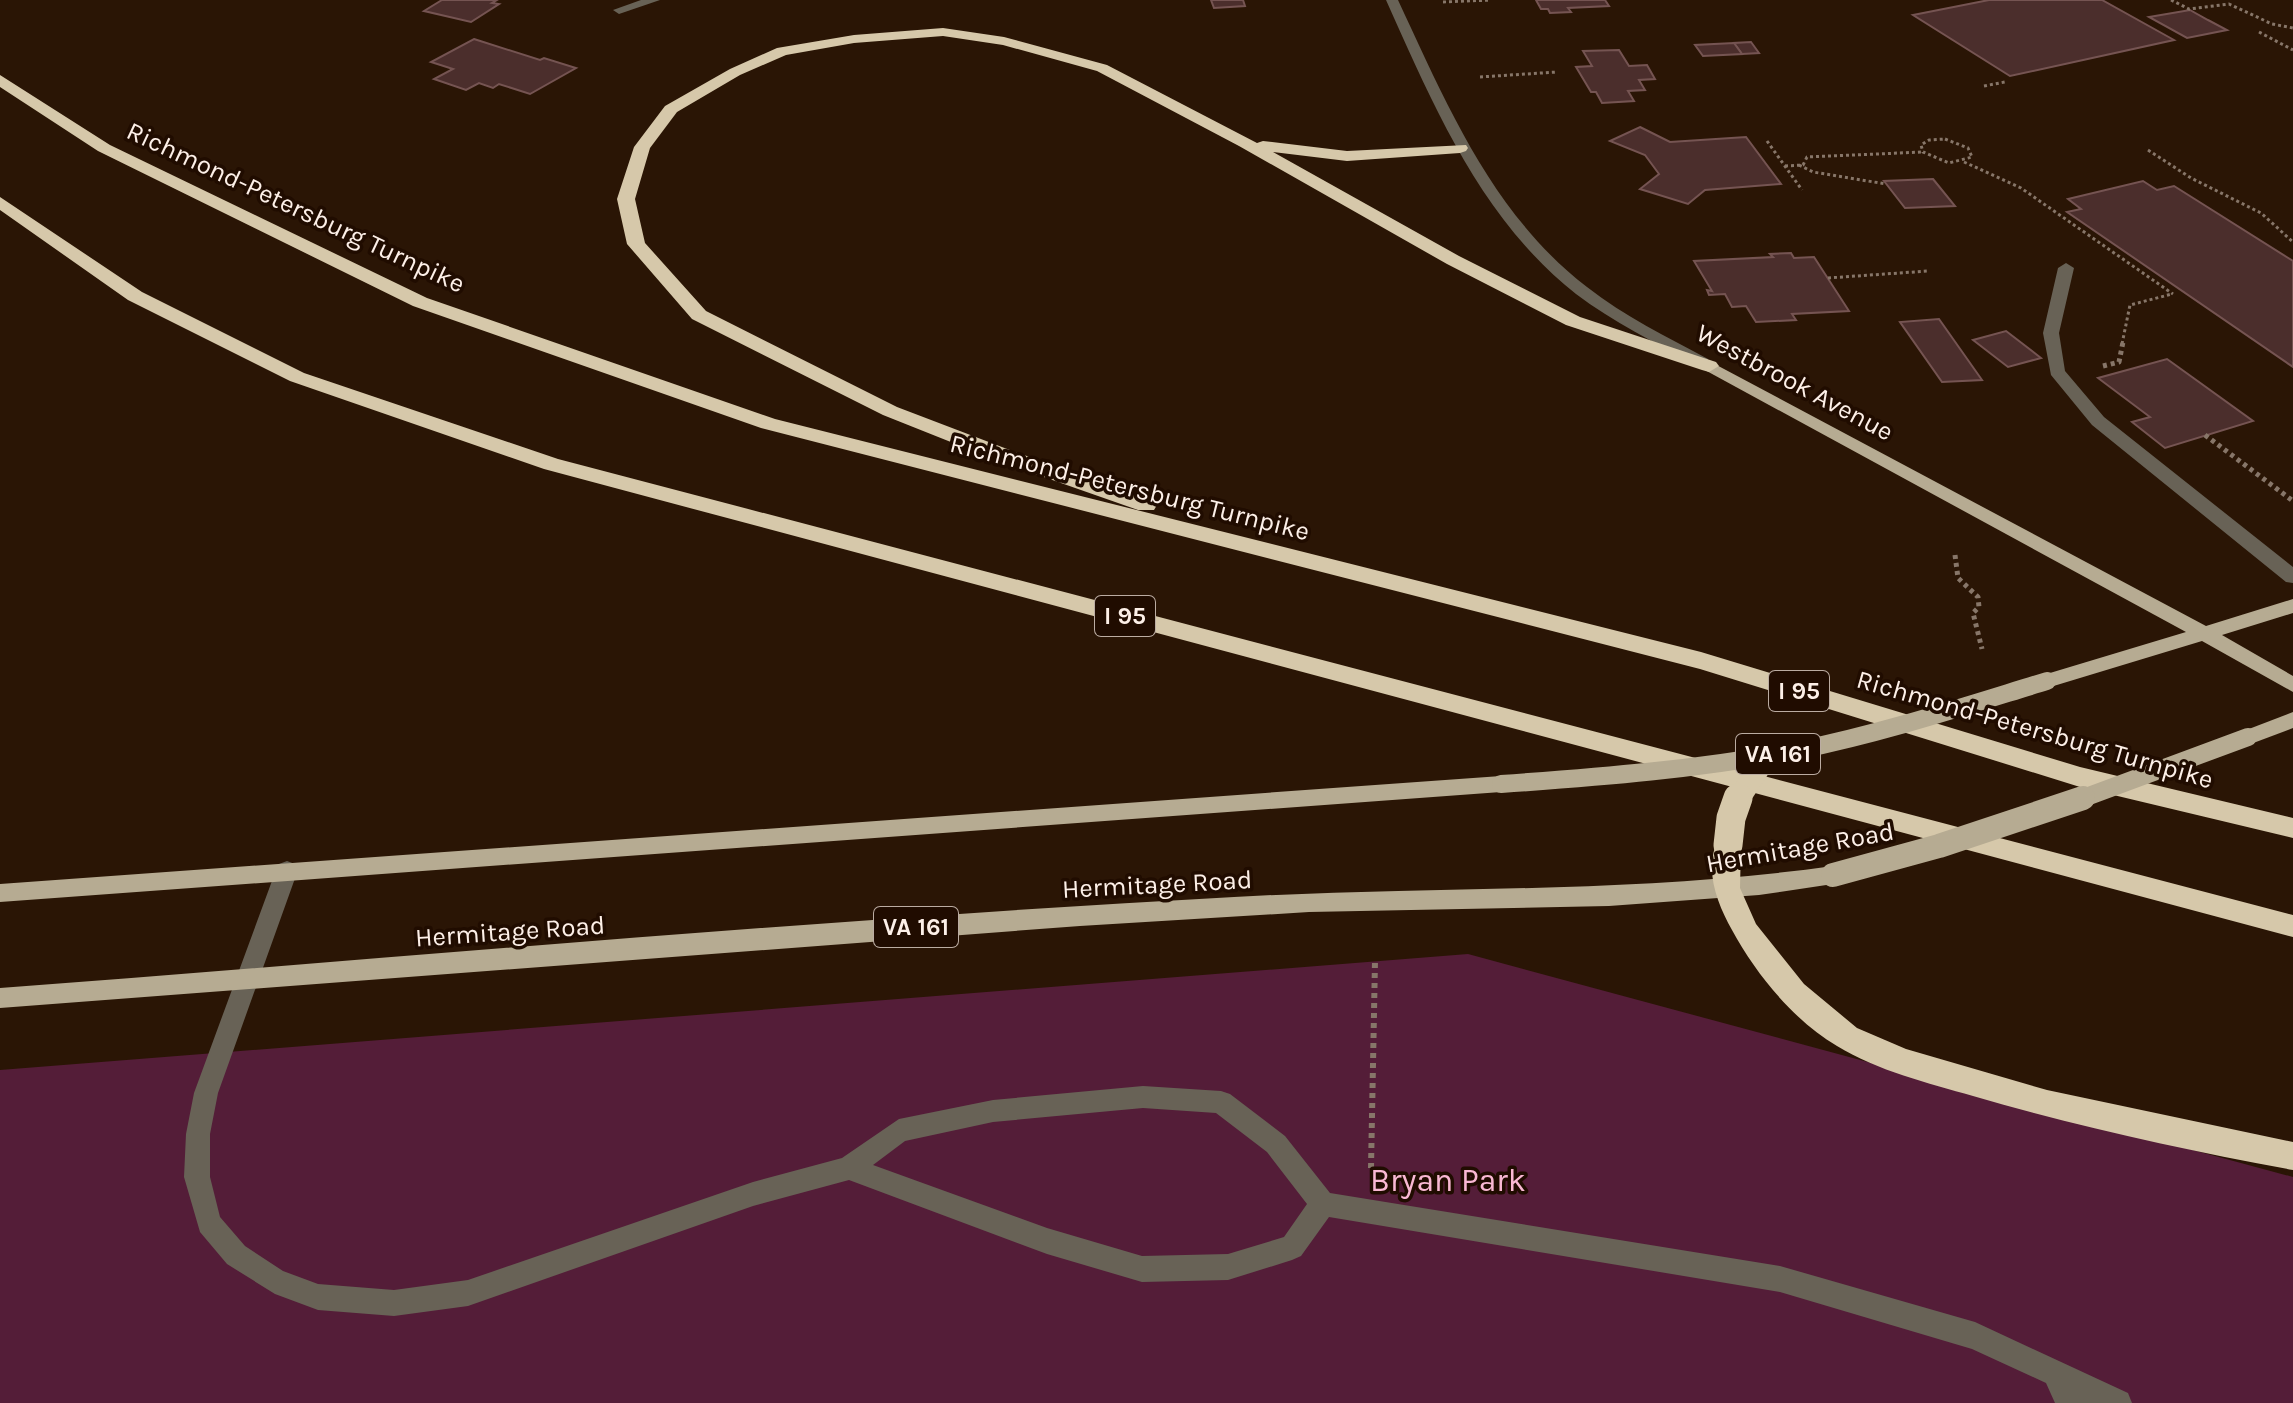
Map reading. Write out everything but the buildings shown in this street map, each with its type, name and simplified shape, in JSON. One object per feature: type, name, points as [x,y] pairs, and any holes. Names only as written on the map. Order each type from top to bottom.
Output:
[{"type":"highway","points":[[1303,560],[1008,457],[890,411],[699,315],[636,244],[626,199],[642,147],[671,109],[735,72],[782,51],[854,39],[943,32],[1004,41],[1102,68],[1245,143],[1453,260],[1573,321],[1709,366]]},
{"type":"highway","name":"Richmond-Petersburg Turnpike","points":[[0,80],[104,148],[420,302],[768,424],[1701,661],[2080,777],[2293,828]]},
{"type":"highway","points":[[1245,143],[1315,155],[1347,156],[1460,148]]},
{"type":"highway","name":"I 95","points":[[0,202],[135,296],[297,377],[551,464],[2293,926]]},
{"type":"highway","points":[[1767,756],[1739,792],[1729,818],[1726,891],[1773,971],[1845,1036],[1929,1070],[2005,1093],[2207,1140],[2293,1156]]},
{"type":"main road","name":"Westbrook Avenue","points":[[1709,366],[2204,633],[2293,685]]},
{"type":"main road","name":"VA 161","points":[[0,893],[1639,773],[1767,756],[1930,716],[2293,606]]},
{"type":"main road","name":"Hermitage Road","points":[[0,998],[997,921],[1244,906],[1726,891],[1833,875],[1917,855],[1996,831],[2293,720]]},
{"type":"street","points":[[619,10],[654,0]]},
{"type":"street","name":"Westbrook Avenue","points":[[1392,0],[1460,148],[1508,218],[1580,289],[1626,320],[1709,366]]},
{"type":"street","points":[[2066,268],[2051,333],[2057,372],[2098,421],[2293,577]]},
{"type":"street","points":[[287,870],[206,1093],[198,1134],[197,1177],[209,1223],[236,1255],[275,1281],[318,1297],[394,1303],[468,1293],[753,1194],[849,1168],[899,1131],[993,1111],[1143,1097],[1221,1102],[1276,1144],[1323,1204],[1780,1279],[1975,1336],[2118,1403]]},
{"type":"street","points":[[849,1168],[1047,1241],[1142,1269],[1228,1267],[1292,1247],[1323,1204]]},
{"type":"street","points":[[2055,1373],[2069,1403]]},
{"type":"path","points":[[1443,2],[1491,0]]},
{"type":"path","points":[[2171,0],[2189,9],[2229,4],[2272,24],[2293,28]]},
{"type":"path","points":[[2259,32],[2293,50]]},
{"type":"path","points":[[1480,77],[1557,72]]},
{"type":"path","points":[[1984,86],[2005,82]]},
{"type":"path","points":[[1923,152],[1924,142],[1945,139],[1968,148],[1972,157],[1964,162]]},
{"type":"path","points":[[1767,141],[1802,190]]},
{"type":"path","points":[[2148,150],[2196,182],[2255,208],[2293,242]]},
{"type":"path","points":[[1785,166],[1803,165],[1807,157],[1923,152],[1941,162],[1964,162],[2021,188],[2173,294],[2130,305],[2119,362],[2097,368]]},
{"type":"path","points":[[1798,165],[1813,172],[1886,184]]},
{"type":"path","points":[[1828,278],[1928,271]]},
{"type":"path","points":[[2205,435],[2293,501]]},
{"type":"path","points":[[1955,555],[1958,578],[1978,597],[1979,607],[1973,613],[1982,649]]},
{"type":"path","points":[[1371,1167],[1375,961]]},
{"type":"green space","name":"Bryan Park","points":[[1468,954],[2293,1177],[2293,1403],[0,1403],[0,1070]]}]
